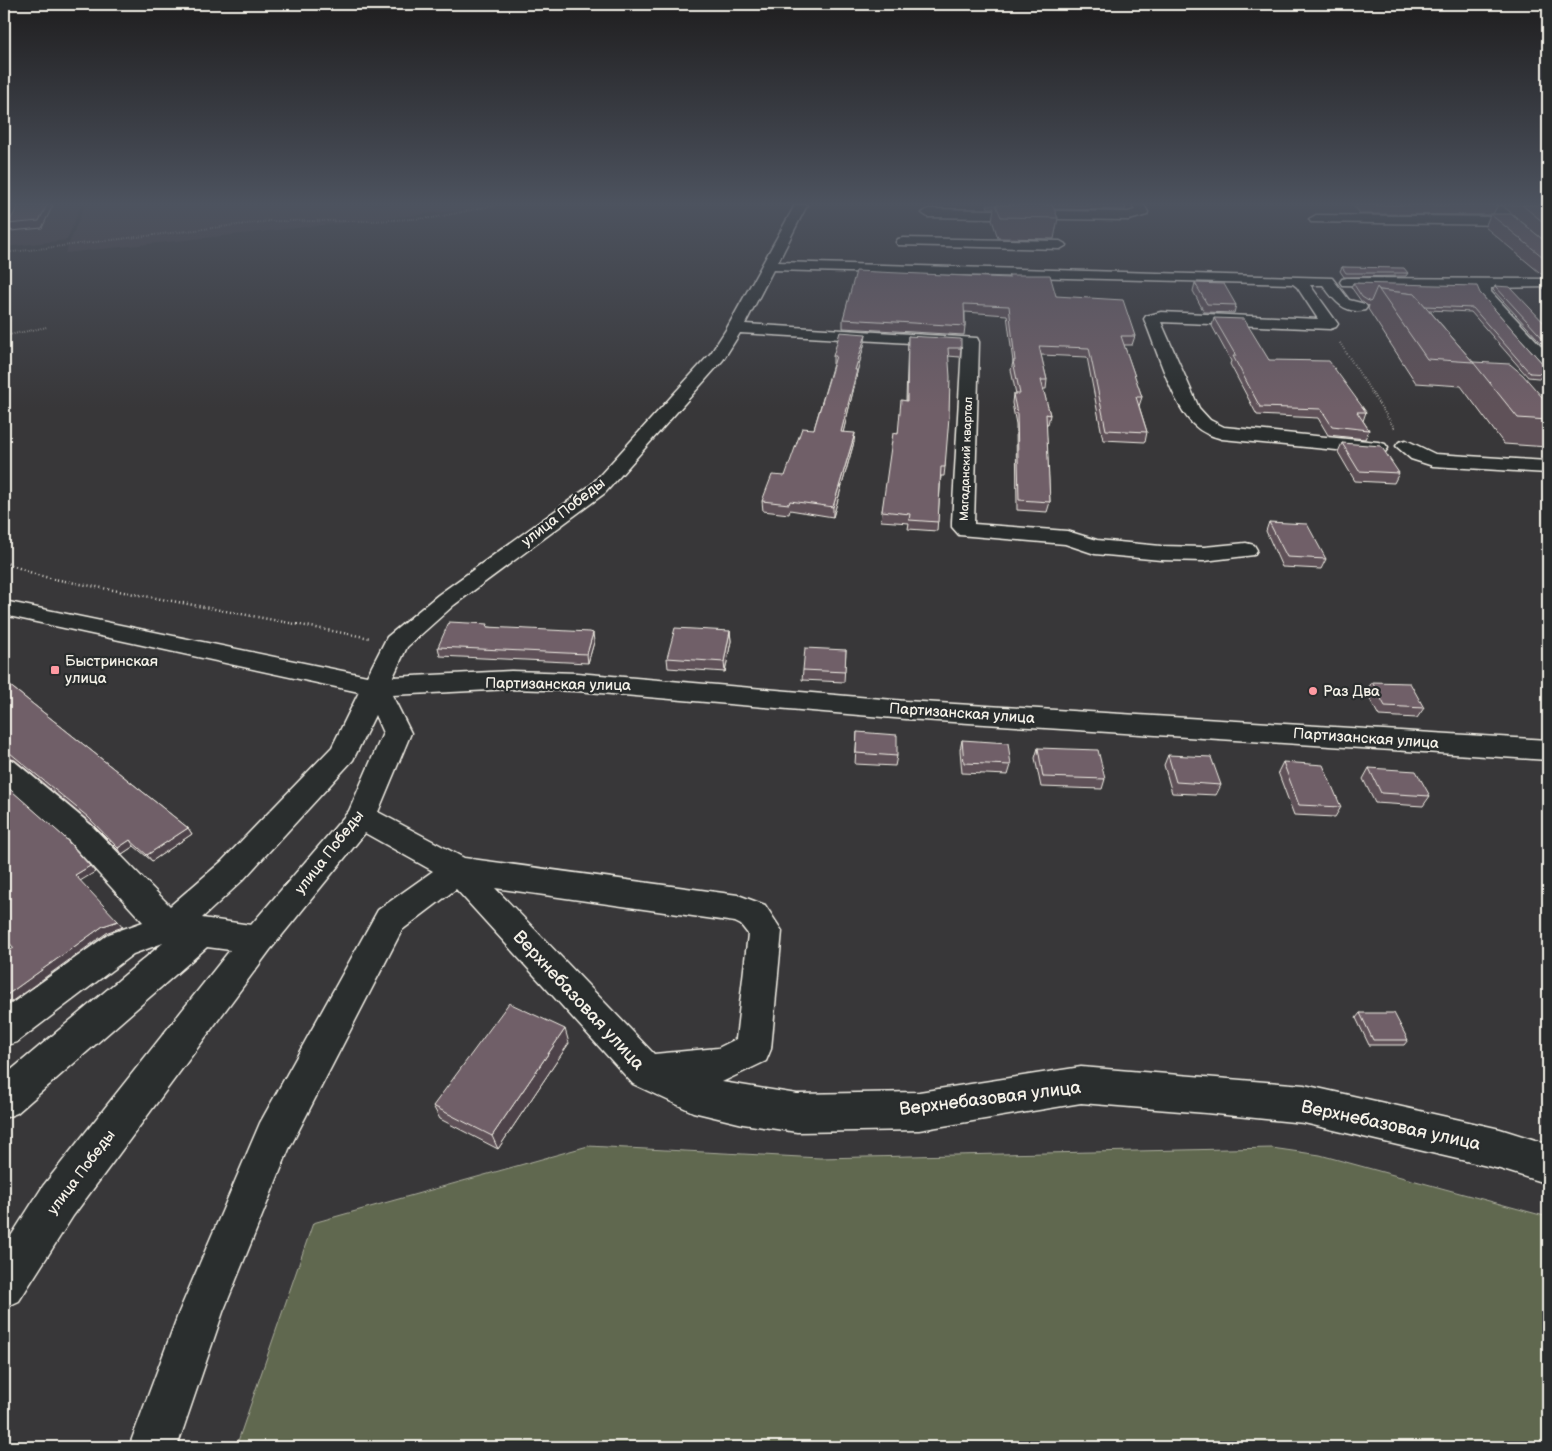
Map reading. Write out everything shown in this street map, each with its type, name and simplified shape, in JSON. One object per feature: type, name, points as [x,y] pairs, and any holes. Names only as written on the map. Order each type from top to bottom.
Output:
[{"type":"street","name":"улица Победы","points":[[4,1286],[58,1201],[258,940],[361,817],[397,733],[375,686],[396,643],[446,600],[598,489],[717,356],[735,328],[764,273]]},
{"type":"street","points":[[1021,273],[1327,281],[1344,303],[1359,307]]},
{"type":"street","points":[[1296,280],[1302,284],[1330,324],[1161,317],[1152,319],[1190,409],[1198,420],[1210,429],[1222,433],[1319,440],[1378,448]]},
{"type":"street","points":[[1347,282],[1548,283]]},
{"type":"street","points":[[1483,284],[1484,293],[1548,363]]},
{"type":"street","name":"Магаданский квартал","points":[[735,328],[972,334],[964,522],[964,527],[967,530],[1067,538],[1095,547],[1161,553],[1204,554],[1246,550]]},
{"type":"street","points":[[1406,446],[1418,455],[1434,460],[1548,467]]},
{"type":"street","name":"Партизанская улица","points":[[4,608],[375,686],[511,680],[577,682],[906,710],[1548,750]]},
{"type":"street","points":[[4,1100],[184,929],[232,871],[343,754],[375,686]]},
{"type":"street","points":[[4,768],[80,833],[184,929]]},
{"type":"street","points":[[361,817],[458,870],[738,909],[752,915],[765,931],[753,1049],[721,1065],[646,1072]]},
{"type":"street","points":[[153,1447],[201,1312],[274,1137],[390,920],[458,870]]},
{"type":"street","name":"Верхнебазовая улица","points":[[458,870],[646,1072],[693,1094],[742,1105],[796,1113],[919,1111],[1081,1085],[1304,1104],[1500,1149],[1548,1164]]},
{"type":"street","points":[[4,1030],[121,944],[184,929],[258,940]]},
{"type":"path","points":[[4,336],[47,327]]},
{"type":"path","points":[[1340,343],[1406,446]]},
{"type":"path","points":[[4,562],[37,575],[54,579],[396,643]]},
{"type":"green space","points":[[588,1146],[820,1158],[1272,1148],[1320,1155],[1548,1217],[1548,1447],[236,1447],[313,1223]]},
{"type":"building","points":[[856,273],[1009,278],[1009,275],[1050,275],[1056,296],[1123,300],[1135,336],[1121,336],[1142,397],[1136,397],[1147,432],[1106,430],[1089,348],[1039,346],[1047,380],[1041,380],[1050,415],[1046,414],[1050,502],[1019,500],[1017,414],[1013,394],[1020,394],[1013,361],[1015,361],[1009,306],[964,304],[965,326],[843,319]]},
{"type":"building","points":[[1346,273],[1408,273],[1346,273]]},
{"type":"building","points":[[1195,283],[1224,284],[1236,305],[1207,304]]},
{"type":"building","points":[[1353,283],[1477,286],[1480,293],[1543,364],[1548,365],[1548,374],[1530,373],[1473,308],[1425,306],[1415,294],[1380,290],[1377,287],[1370,302],[1362,297]]},
{"type":"building","points":[[1495,286],[1510,287],[1548,327],[1548,344]]},
{"type":"building","points":[[1377,287],[1380,290],[1415,294],[1473,362],[1427,359]]},
{"type":"building","points":[[1214,318],[1244,319],[1269,360],[1329,361],[1366,412],[1357,412],[1369,430],[1332,426],[1321,409],[1260,407],[1233,356],[1236,356]]},
{"type":"building","points":[[840,332],[866,334],[855,370],[857,370],[841,432],[855,433],[833,507],[790,501],[789,504],[762,501],[772,475],[785,476],[802,428],[814,429],[836,356],[833,356]]},
{"type":"building","points":[[908,336],[961,339],[961,348],[948,348],[950,377],[949,417],[945,467],[941,467],[938,522],[909,520],[910,514],[882,511],[893,433],[898,434],[901,400],[907,401]]},
{"type":"building","points":[[1473,362],[1510,364],[1523,375],[1548,404],[1548,420],[1518,418]]},
{"type":"building","points":[[1342,443],[1381,446],[1399,473],[1359,471]]},
{"type":"building","points":[[1269,522],[1307,524],[1326,559],[1287,557]]},
{"type":"building","points":[[449,622],[488,624],[487,627],[593,633],[587,654],[438,647]]},
{"type":"building","points":[[675,628],[730,631],[724,662],[667,658]]},
{"type":"building","points":[[805,648],[846,650],[845,672],[803,670]]},
{"type":"building","points":[[4,681],[188,828],[147,855],[130,840],[118,848],[88,817],[10,753],[4,752]]},
{"type":"building","points":[[1372,682],[1410,683],[1424,708],[1385,706]]},
{"type":"building","points":[[857,732],[897,735],[897,756],[856,753]]},
{"type":"building","points":[[962,740],[1008,743],[1011,765],[964,763]]},
{"type":"building","points":[[1038,748],[1098,750],[1105,779],[1043,777]]},
{"type":"building","points":[[1168,755],[1211,757],[1221,785],[1176,782]]},
{"type":"building","points":[[1283,762],[1323,765],[1341,807],[1299,805]]},
{"type":"building","points":[[1369,768],[1416,771],[1430,796],[1381,793]]},
{"type":"building","points":[[4,784],[63,836],[90,866],[75,875],[118,921],[103,926],[4,997],[4,954],[14,948],[4,937]]},
{"type":"building","points":[[509,1003],[565,1029],[492,1136],[433,1106]]},
{"type":"building","points":[[1360,1013],[1394,1013],[1408,1040],[1373,1040]]},
{"type":"place","name":"Быстринская улица","points":[[55,670]]},
{"type":"place","name":"Раз Два","points":[[1313,691]]}]
